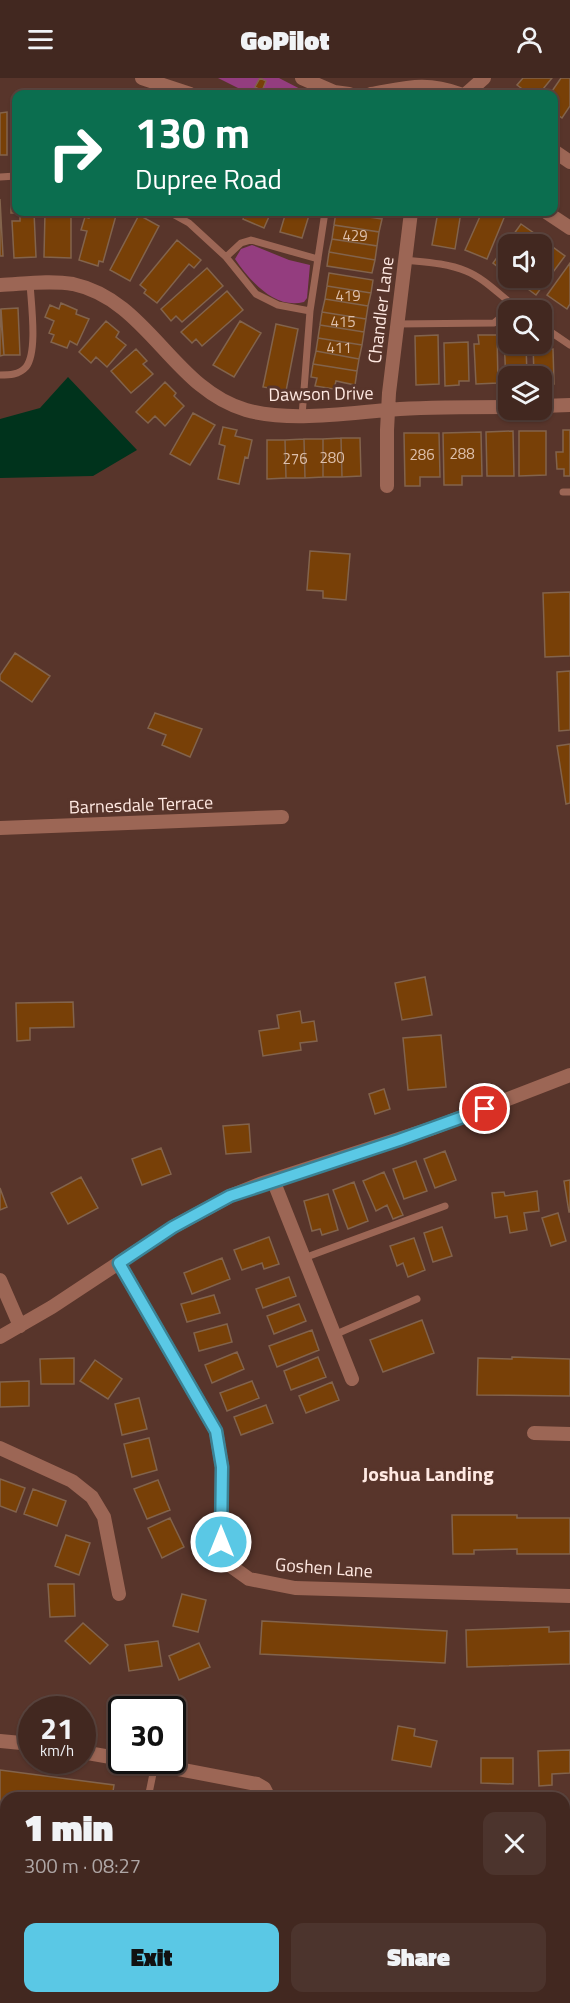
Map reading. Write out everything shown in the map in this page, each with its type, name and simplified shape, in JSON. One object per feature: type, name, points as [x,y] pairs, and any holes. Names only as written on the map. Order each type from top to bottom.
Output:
[{"type":"street","points":[[142,78],[178,90]]},
{"type":"street","points":[[302,78],[329,90]]},
{"type":"street","points":[[470,90],[484,78]]},
{"type":"street","points":[[398,90],[426,86],[449,90]]},
{"type":"street","name":"Chandler Lane","points":[[387,486],[388,410],[396,324],[410,216]]},
{"type":"street","points":[[552,216],[570,228]]},
{"type":"street","name":"Dawson Drive","points":[[0,285],[72,284],[99,293],[134,318],[187,376],[215,397],[246,410],[263,414],[302,416],[388,410],[498,407]]},
{"type":"street","points":[[552,406],[570,405]]},
{"type":"street","name":"Barnesdale Terrace","points":[[0,828],[282,817]]},
{"type":"street","points":[[0,1337],[201,1210],[230,1196],[433,1128],[570,1075]]},
{"type":"street","points":[[273,1180],[352,1379]]},
{"type":"street","name":"Goshen Lane","points":[[119,1263],[216,1431],[222,1467],[221,1542],[228,1564],[249,1579],[295,1588],[570,1596]]},
{"type":"street","points":[[0,1280],[20,1326]]},
{"type":"street","points":[[534,1433],[570,1434]]},
{"type":"street","points":[[0,1448],[72,1481],[92,1497],[104,1517],[119,1594]]},
{"type":"street","points":[[0,1741],[18,1743]]},
{"type":"street","points":[[186,1770],[257,1784],[266,1792]]},
{"type":"lane","points":[[176,216],[189,223],[226,257],[256,294],[278,305],[310,311]]},
{"type":"lane","points":[[302,416],[310,311],[324,216]]},
{"type":"lane","points":[[226,257],[241,243],[251,240],[318,259]]},
{"type":"lane","points":[[405,260],[443,265],[466,271],[506,300]]},
{"type":"lane","points":[[0,375],[20,372],[30,359],[32,348],[30,283]]},
{"type":"lane","points":[[396,324],[494,323],[498,320]]},
{"type":"lane","points":[[552,333],[570,345]]},
{"type":"lane","points":[[304,1258],[446,1206]]},
{"type":"lane","points":[[334,1335],[417,1299]]},
{"type":"lane","points":[[149,1792],[153,1774]]},
{"type":"shaded area","points":[[218,78],[279,78],[302,90],[242,90]]},
{"type":"shaded area","points":[[252,245],[289,260],[310,265],[307,298],[304,302],[283,302],[273,298],[248,276],[235,259],[241,249]]},
{"type":"shaded area","points":[[68,377],[137,450],[93,476],[0,478],[0,419],[40,408]]},
{"type":"building","points":[[260,78],[266,81],[262,90],[255,87]]},
{"type":"building","points":[[523,78],[552,78],[542,90],[524,90],[517,85]]},
{"type":"building","points":[[561,78],[570,78],[570,106],[562,118],[558,115],[558,90],[553,90]]},
{"type":"building","points":[[7,112],[7,155],[0,155],[0,113]]},
{"type":"building","points":[[0,199],[3,256],[0,256]]},
{"type":"building","points":[[20,216],[34,216],[36,257],[14,258],[12,221],[20,221]]},
{"type":"building","points":[[45,216],[71,216],[71,258],[44,257]]},
{"type":"building","points":[[90,216],[116,216],[103,262],[99,261],[98,266],[79,260],[87,231],[81,230],[85,217],[89,218]]},
{"type":"building","points":[[138,216],[159,226],[130,281],[110,270]]},
{"type":"building","points":[[244,216],[269,216],[264,228],[243,219]]},
{"type":"building","points":[[285,216],[309,216],[302,238],[280,232]]},
{"type":"building","points":[[335,216],[382,219],[379,232],[334,225]]},
{"type":"building","points":[[362,216],[382,216],[382,219]]},
{"type":"building","points":[[437,216],[460,216],[455,249],[432,245]]},
{"type":"building","points":[[480,216],[505,216],[487,259],[465,250]]},
{"type":"building","points":[[521,224],[535,234],[514,234]]},
{"type":"building","points":[[334,225],[379,232],[377,246],[332,239]]},
{"type":"building","points":[[332,239],[377,246],[375,260],[329,252]]},
{"type":"building","points":[[177,240],[201,260],[194,268],[189,264],[157,303],[144,293],[146,290],[140,285]]},
{"type":"building","points":[[552,246],[565,256],[552,273]]},
{"type":"building","points":[[329,252],[375,260],[372,273],[327,266]]},
{"type":"building","points":[[498,256],[498,267],[493,263]]},
{"type":"building","points":[[570,263],[570,304],[567,309],[547,295]]},
{"type":"building","points":[[207,268],[223,286],[182,322],[176,316],[171,321],[161,309]]},
{"type":"building","points":[[329,273],[373,280],[371,293],[327,286]]},
{"type":"building","points":[[327,286],[371,293],[368,306],[325,299]]},
{"type":"building","points":[[526,288],[541,288],[536,295]]},
{"type":"building","points":[[227,291],[243,310],[202,346],[196,339],[192,343],[181,332]]},
{"type":"building","points":[[325,299],[368,306],[366,319],[322,312]]},
{"type":"building","points":[[61,303],[77,310],[76,314],[89,319],[77,345],[70,341],[67,348],[51,342],[54,335],[49,333],[54,321],[45,317],[50,305],[59,309]]},
{"type":"building","points":[[18,308],[20,355],[4,355],[1,309]]},
{"type":"building","points":[[0,309],[4,355],[0,356]]},
{"type":"building","points":[[322,312],[366,319],[364,332],[320,325]]},
{"type":"building","points":[[106,321],[119,332],[116,337],[126,345],[107,367],[96,357],[91,363],[79,352]]},
{"type":"building","points":[[240,321],[261,333],[234,377],[213,365]]},
{"type":"building","points":[[276,324],[298,329],[286,391],[263,387]]},
{"type":"building","points":[[320,325],[364,332],[362,345],[318,338]]},
{"type":"building","points":[[438,335],[439,384],[416,385],[415,336]]},
{"type":"building","points":[[478,335],[497,335],[498,383],[476,384],[474,344],[479,344]]},
{"type":"building","points":[[318,338],[362,345],[359,359],[316,351]]},
{"type":"building","points":[[468,342],[469,381],[459,381],[459,385],[445,386],[444,343]]},
{"type":"building","points":[[136,349],[147,361],[143,364],[153,374],[131,393],[111,371]]},
{"type":"building","points":[[553,349],[554,384],[552,384],[552,366],[534,366],[533,354],[552,354]]},
{"type":"building","points":[[316,351],[359,359],[357,371],[313,364]]},
{"type":"building","points":[[505,354],[526,354],[527,366],[505,366]]},
{"type":"building","points":[[313,364],[357,371],[355,385],[336,381],[334,389],[315,386],[317,378],[311,377]]},
{"type":"building","points":[[165,382],[184,406],[165,426],[155,416],[148,423],[136,412]]},
{"type":"building","points":[[193,413],[215,425],[190,465],[170,454]]},
{"type":"building","points":[[223,427],[237,430],[235,436],[252,440],[248,458],[245,457],[239,484],[218,479],[225,446],[219,444]]},
{"type":"building","points":[[563,430],[570,430],[570,476],[564,476],[564,469],[557,469],[556,452],[563,452]]},
{"type":"building","points":[[513,431],[514,476],[487,476],[486,432]]},
{"type":"building","points":[[519,431],[546,431],[546,475],[519,476]]},
{"type":"building","points":[[481,432],[482,476],[462,476],[462,485],[444,485],[443,433]]},
{"type":"building","points":[[404,433],[439,433],[440,477],[420,477],[420,486],[405,486]]},
{"type":"building","points":[[341,438],[360,438],[361,476],[342,477]]},
{"type":"building","points":[[341,438],[342,477],[323,477],[323,439]]},
{"type":"building","points":[[304,439],[323,439],[323,477],[305,478]]},
{"type":"building","points":[[304,439],[305,478],[286,478],[285,440]]},
{"type":"building","points":[[267,440],[285,440],[286,478],[267,479]]},
{"type":"building","points":[[310,551],[350,554],[346,600],[323,598],[323,591],[307,590]]},
{"type":"building","points":[[570,592],[570,656],[545,657],[543,593]]},
{"type":"building","points":[[15,653],[50,676],[32,702],[0,680],[0,675]]},
{"type":"building","points":[[570,671],[570,730],[559,731],[557,672]]},
{"type":"building","points":[[155,713],[202,729],[190,757],[162,745],[166,735],[148,728]]},
{"type":"building","points":[[570,744],[570,803],[566,804],[557,746]]},
{"type":"building","points":[[425,977],[432,1015],[402,1020],[395,983]]},
{"type":"building","points":[[73,1002],[74,1027],[30,1028],[30,1040],[17,1041],[16,1003]]},
{"type":"building","points":[[300,1011],[302,1023],[314,1021],[317,1041],[300,1043],[301,1050],[263,1056],[259,1031],[279,1028],[277,1015]]},
{"type":"building","points":[[441,1035],[446,1087],[408,1090],[403,1038]]},
{"type":"building","points":[[384,1089],[390,1109],[375,1114],[369,1094]]},
{"type":"building","points":[[249,1124],[251,1152],[226,1154],[223,1126]]},
{"type":"building","points":[[161,1148],[171,1174],[142,1185],[132,1159]]},
{"type":"building","points":[[445,1151],[456,1180],[435,1188],[424,1159]]},
{"type":"building","points":[[416,1161],[427,1191],[404,1199],[393,1169]]},
{"type":"building","points":[[384,1172],[403,1215],[393,1219],[387,1205],[376,1211],[363,1181]]},
{"type":"building","points":[[81,1177],[98,1208],[68,1224],[51,1193]]},
{"type":"building","points":[[570,1180],[570,1212],[569,1212],[564,1181]]},
{"type":"building","points":[[354,1182],[368,1221],[348,1229],[333,1190]]},
{"type":"building","points":[[0,1188],[7,1207],[0,1210]]},
{"type":"building","points":[[537,1191],[539,1211],[524,1213],[527,1230],[510,1233],[507,1216],[495,1218],[492,1193],[504,1192],[505,1196]]},
{"type":"building","points":[[328,1194],[338,1230],[322,1235],[320,1229],[312,1231],[304,1201]]},
{"type":"building","points":[[558,1213],[566,1241],[551,1246],[542,1218]]},
{"type":"building","points":[[442,1227],[452,1256],[433,1262],[424,1233]]},
{"type":"building","points":[[269,1237],[279,1264],[264,1269],[262,1263],[242,1270],[234,1250]]},
{"type":"building","points":[[414,1238],[425,1270],[408,1277],[403,1263],[397,1266],[390,1246]]},
{"type":"building","points":[[222,1258],[230,1279],[192,1294],[184,1273]]},
{"type":"building","points":[[289,1277],[296,1296],[263,1308],[256,1289]]},
{"type":"building","points":[[214,1295],[220,1313],[187,1322],[181,1304]]},
{"type":"building","points":[[299,1304],[306,1321],[274,1334],[267,1316]]},
{"type":"building","points":[[422,1320],[434,1353],[383,1372],[370,1340]]},
{"type":"building","points":[[227,1324],[232,1342],[199,1351],[194,1333]]},
{"type":"building","points":[[312,1330],[319,1350],[277,1367],[269,1346]]},
{"type":"building","points":[[237,1352],[244,1369],[212,1383],[205,1365]]},
{"type":"building","points":[[318,1357],[326,1377],[291,1390],[284,1371]]},
{"type":"building","points":[[512,1357],[570,1359],[570,1396],[477,1395],[478,1358],[512,1359]]},
{"type":"building","points":[[74,1358],[74,1384],[41,1384],[40,1359]]},
{"type":"building","points":[[95,1360],[122,1379],[108,1399],[80,1381]]},
{"type":"building","points":[[29,1381],[29,1406],[0,1407],[0,1382]]},
{"type":"building","points":[[252,1381],[259,1398],[227,1411],[220,1393]]},
{"type":"building","points":[[332,1382],[339,1400],[306,1413],[299,1396]]},
{"type":"building","points":[[139,1398],[147,1429],[122,1435],[115,1404]]},
{"type":"building","points":[[266,1405],[273,1423],[241,1435],[234,1417]]},
{"type":"building","points":[[149,1438],[157,1470],[132,1477],[124,1444]]},
{"type":"building","points":[[0,1479],[25,1488],[16,1512],[0,1506]]},
{"type":"building","points":[[158,1480],[170,1510],[147,1519],[134,1489]]},
{"type":"building","points":[[33,1489],[66,1501],[57,1526],[24,1514]]},
{"type":"building","points":[[452,1515],[570,1518],[570,1554],[517,1554],[517,1549],[474,1550],[474,1554],[453,1554]]},
{"type":"building","points":[[170,1518],[184,1547],[162,1558],[148,1528]]},
{"type":"building","points":[[66,1535],[90,1543],[79,1575],[55,1566]]},
{"type":"building","points":[[48,1584],[74,1584],[75,1616],[50,1617]]},
{"type":"building","points":[[182,1594],[206,1600],[198,1632],[173,1626]]},
{"type":"building","points":[[262,1621],[447,1631],[445,1663],[260,1654]]},
{"type":"building","points":[[83,1623],[108,1645],[90,1664],[65,1641]]},
{"type":"building","points":[[549,1627],[549,1632],[570,1631],[570,1664],[467,1667],[466,1630]]},
{"type":"building","points":[[158,1641],[162,1666],[129,1671],[125,1645]]},
{"type":"building","points":[[199,1643],[210,1667],[179,1680],[169,1656]]},
{"type":"building","points":[[398,1726],[415,1729],[414,1736],[437,1741],[431,1767],[392,1760]]},
{"type":"building","points":[[570,1750],[570,1773],[552,1774],[552,1785],[539,1786],[538,1751]]},
{"type":"building","points":[[481,1758],[513,1758],[513,1784],[481,1783]]},
{"type":"building","points":[[0,1770],[114,1785],[113,1792],[0,1792]]},
{"type":"district","name":"Joshua Landing","points":[[428,1474]]},
{"type":"route","points":[[221,1542],[222,1467],[216,1431],[119,1263],[201,1210],[230,1196],[485,1109]]}]
